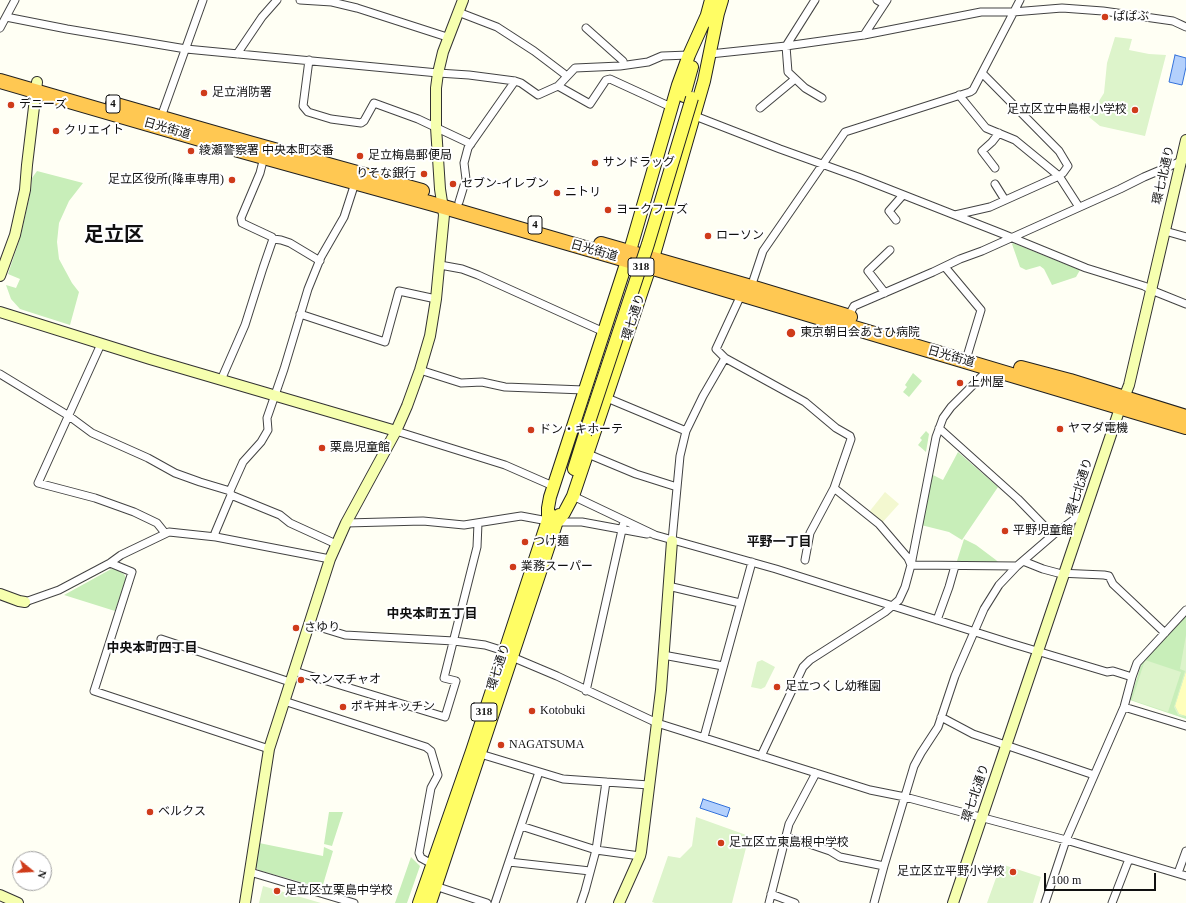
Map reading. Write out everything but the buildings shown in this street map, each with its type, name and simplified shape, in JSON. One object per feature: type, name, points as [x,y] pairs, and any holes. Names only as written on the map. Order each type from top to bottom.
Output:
[{"type":"highway","name":"日光街道","points":[[0,71],[37,87],[264,158],[355,183],[442,202],[460,202],[987,367],[1122,403],[1184,413]]},
{"type":"highway","name":"日光街道","points":[[0,81],[37,87],[161,117],[442,202],[629,256]]},
{"type":"highway","name":"日光街道","points":[[746,291],[848,317],[968,353],[1122,403],[1186,427]]},
{"type":"main road","name":"環七通り","points":[[552,521],[564,513],[573,496],[652,263],[695,116],[710,54],[712,14],[711,0]]},
{"type":"main road","name":"環七通り","points":[[552,521],[548,508],[553,486],[629,256],[671,107],[689,55],[712,14],[722,0]]},
{"type":"main road","name":"環七通り","points":[[430,903],[476,752],[582,433],[688,97],[712,14]]},
{"type":"main road","name":"環七通り","points":[[419,903],[432,864],[476,752]]},
{"type":"street","points":[[0,28],[15,0]]},
{"type":"street","points":[[161,117],[203,0]]},
{"type":"street","points":[[237,54],[262,17],[277,0]]},
{"type":"street","points":[[300,0],[332,2],[357,8],[447,37]]},
{"type":"street","points":[[245,903],[269,749],[330,559],[346,523],[408,406],[430,336],[440,265],[442,202],[436,127],[438,73],[447,37],[463,0]]},
{"type":"street","points":[[815,0],[786,46],[788,72],[805,88],[822,98]]},
{"type":"street","points":[[864,35],[886,2],[877,0]]},
{"type":"street","points":[[805,560],[810,533],[834,488],[851,439],[850,436],[836,428],[805,402],[726,358],[716,349],[746,291],[763,251],[845,132],[973,90],[1020,0]]},
{"type":"street","points":[[710,54],[786,46],[864,35],[981,12],[1013,12],[1062,8],[1103,11],[1173,21],[1186,27]]},
{"type":"street","points":[[458,12],[497,27],[534,51],[567,76]]},
{"type":"street","points":[[6,16],[67,29],[186,48],[438,73],[469,74],[515,81],[521,83],[538,95],[558,86],[575,68],[620,66],[648,62],[662,56],[689,55]]},
{"type":"street","points":[[586,28],[623,61]]},
{"type":"street","points":[[309,60],[303,106],[308,112],[331,119],[361,123],[364,121],[374,103],[418,119],[471,144]]},
{"type":"street","points":[[955,215],[990,207],[1059,176],[1068,166],[1059,151],[982,74]]},
{"type":"street","points":[[760,108],[795,79]]},
{"type":"street","points":[[558,86],[590,104],[606,80],[610,80],[671,107]]},
{"type":"street","points":[[460,202],[466,179],[464,163],[468,148],[515,81]]},
{"type":"street","points":[[0,276],[15,235],[26,190],[27,165],[37,87]]},
{"type":"street","points":[[959,95],[986,128],[1015,140],[1059,176],[1079,208]]},
{"type":"street","points":[[695,116],[955,215],[1086,268],[1144,286],[1186,304]]},
{"type":"street","points":[[994,168],[982,151],[999,133]]},
{"type":"street","name":"環七北通り","points":[[953,903],[1129,385],[1164,231],[1184,160],[1186,140]]},
{"type":"street","points":[[264,158],[260,173],[240,218],[242,223],[272,237],[273,239],[290,243],[320,261]]},
{"type":"street","points":[[848,317],[854,306],[1079,208],[1184,160]]},
{"type":"street","points":[[216,537],[215,533],[243,462],[265,437],[268,430],[267,418],[300,314],[320,261],[344,217],[355,183]]},
{"type":"street","points":[[996,184],[1005,200]]},
{"type":"street","points":[[896,220],[889,211],[903,195]]},
{"type":"street","points":[[1164,231],[1186,237]]},
{"type":"street","points":[[221,380],[245,325],[273,239]]},
{"type":"street","points":[[885,293],[868,271],[890,250]]},
{"type":"street","points":[[440,265],[462,269],[478,275],[604,332]]},
{"type":"street","points":[[945,267],[981,310],[968,353]]},
{"type":"street","points":[[300,314],[385,342],[399,291],[436,299]]},
{"type":"street","points":[[0,312],[101,344],[396,431],[505,465],[553,486]]},
{"type":"street","points":[[101,344],[38,483],[95,498],[134,512],[157,523],[165,533]]},
{"type":"street","points":[[622,902],[640,856],[664,655],[668,586],[680,456],[686,431],[726,358]]},
{"type":"street","points":[[762,756],[804,666],[810,660],[899,600],[905,587],[911,565],[939,428],[943,418],[951,407],[984,374],[987,367]]},
{"type":"street","points":[[420,370],[461,383],[482,382],[505,387],[584,390]]},
{"type":"street","points":[[0,374],[69,416],[92,433],[148,458],[174,473],[231,493],[280,515],[290,523],[336,544]]},
{"type":"street","points":[[607,398],[686,431]]},
{"type":"street","points":[[939,428],[1018,499],[1053,535]]},
{"type":"street","points":[[588,454],[636,474],[677,487]]},
{"type":"street","points":[[834,488],[878,524],[908,558],[911,565]]},
{"type":"street","points":[[573,496],[624,521],[672,541],[752,562],[1038,652],[1107,672],[1132,677]]},
{"type":"street","points":[[346,523],[423,521],[464,525],[521,516],[552,521],[582,522],[655,535]]},
{"type":"street","points":[[874,903],[914,766],[938,727],[955,676],[984,610],[999,585],[1020,564],[1053,535],[1076,518],[1084,516]]},
{"type":"street","points":[[586,690],[624,521]]},
{"type":"street","points":[[294,671],[445,717],[456,681],[444,678],[477,547],[478,523]]},
{"type":"street","points":[[0,594],[25,602],[59,590],[110,563],[121,555],[169,532],[216,537],[330,559]]},
{"type":"street","points":[[704,737],[752,562]]},
{"type":"street","points":[[110,563],[132,572],[94,691],[269,749]]},
{"type":"street","points":[[911,565],[955,566],[1020,564],[1059,573],[1065,572],[1110,576],[1113,584],[1165,633]]},
{"type":"street","points":[[937,620],[955,566]]},
{"type":"street","points":[[668,586],[740,603]]},
{"type":"street","points":[[1045,903],[1066,840],[1124,707],[1137,663],[1186,610]]},
{"type":"street","points":[[309,624],[345,635],[454,641],[484,645],[557,676],[657,723],[870,790],[905,797],[1066,840],[1186,876]]},
{"type":"street","points":[[161,639],[290,682]]},
{"type":"street","points":[[664,655],[723,666]]},
{"type":"street","points":[[284,701],[426,747],[431,751],[438,775],[431,788],[419,854],[421,858],[432,864]]},
{"type":"street","points":[[1124,707],[1186,726]]},
{"type":"street","points":[[941,717],[973,734],[1094,775]]},
{"type":"street","points":[[476,752],[563,779],[649,785]]},
{"type":"street","points":[[495,903],[540,772]]},
{"type":"street","points":[[769,903],[789,824],[816,773]]},
{"type":"street","points":[[581,903],[596,850],[606,782]]},
{"type":"street","points":[[521,826],[596,850],[640,856]]},
{"type":"street","points":[[786,836],[830,851],[840,857],[884,866]]},
{"type":"street","points":[[1178,873],[1186,851]]},
{"type":"street","points":[[1112,903],[1129,859]]},
{"type":"street","points":[[509,862],[590,871]]},
{"type":"street","points":[[250,872],[354,903]]},
{"type":"street","points":[[435,886],[487,903]]},
{"type":"street","points":[[771,894],[795,903]]},
{"type":"street","points":[[4,899],[18,903]]},
{"type":"shaded area","points":[[1115,37],[1132,39],[1129,50],[1149,54],[1166,55],[1145,136],[1100,126],[1089,117],[1104,93],[1107,63]]},
{"type":"shaded area","points":[[37,171],[83,183],[69,201],[59,223],[57,242],[59,259],[72,283],[79,292],[70,325],[20,309],[11,299],[6,285],[16,288],[20,279],[8,274],[21,235],[31,190],[32,178]]},
{"type":"shaded area","points":[[1013,243],[1080,270],[1076,277],[1052,285],[1044,269],[1040,266],[1026,270],[1020,267],[1012,244]]},
{"type":"shaded area","points":[[913,373],[922,381],[909,397],[903,392],[907,387],[905,385]]},
{"type":"shaded area","points":[[926,431],[929,434],[926,452],[918,445],[922,440],[920,438]]},
{"type":"shaded area","points":[[958,452],[998,487],[962,540],[949,532],[921,525],[931,474],[943,480]]},
{"type":"shaded area","points":[[885,492],[899,504],[881,524],[869,512]]},
{"type":"shaded area","points":[[964,539],[976,545],[998,562],[956,564]]},
{"type":"shaded area","points":[[113,568],[124,574],[126,578],[115,611],[64,595]]},
{"type":"shaded area","points":[[1186,614],[1186,719],[1130,700],[1142,662]]},
{"type":"shaded area","points":[[1186,635],[1186,671],[1175,706],[1179,714],[1186,717],[1178,715],[1174,707],[1185,671],[1180,669]]},
{"type":"shaded area","points":[[762,660],[775,667],[765,687],[761,689],[751,687],[757,662]]},
{"type":"shaded area","points":[[1145,660],[1181,672],[1168,712],[1132,700]]},
{"type":"shaded area","points":[[329,812],[343,812],[332,846],[324,844]]},
{"type":"shaded area","points":[[696,817],[749,836],[732,903],[652,902],[668,856],[680,858],[692,846]]},
{"type":"shaded area","points":[[259,843],[323,856],[324,847],[333,851],[322,888],[258,870],[256,867]]},
{"type":"shaded area","points":[[411,857],[420,866],[407,903],[395,903]]},
{"type":"shaded area","points":[[1001,864],[1041,877],[1033,903],[987,903]]},
{"type":"shaded area","points":[[263,886],[321,903],[259,903]]},
{"type":"sand","points":[[1186,671],[1186,716],[1179,714],[1175,706]]},
{"type":"water","points":[[1175,55],[1186,58],[1186,67],[1182,85],[1169,82]]},
{"type":"water","points":[[703,799],[730,808],[727,817],[700,808]]},
{"type":"place","name":"ぱぱぶ","points":[[1105,17]]},
{"type":"place","name":"足立消防署","points":[[204,93]]},
{"type":"place","name":"デニーズ","points":[[11,105]]},
{"type":"place","name":"足立区立中島根小学校","points":[[1135,110]]},
{"type":"place","name":"クリエイト","points":[[56,131]]},
{"type":"place","name":"綾瀬警察署 中央本町交番","points":[[191,151]]},
{"type":"place","name":"足立梅島郵便局","points":[[360,156]]},
{"type":"place","name":"サンドラッグ","points":[[595,163]]},
{"type":"place","name":"りそな銀行","points":[[424,174]]},
{"type":"place","name":"足立区役所(降車専用)","points":[[232,180]]},
{"type":"place","name":"セブン-イレブン","points":[[453,184]]},
{"type":"place","name":"ニトリ","points":[[557,193]]},
{"type":"place","name":"ヨークフーズ","points":[[608,210]]},
{"type":"place","name":"ローソン","points":[[708,236]]},
{"type":"place","name":"東京朝日会あさひ病院","points":[[791,333]]},
{"type":"place","name":"上州屋","points":[[960,383]]},
{"type":"place","name":"ヤマダ電機","points":[[1060,429]]},
{"type":"place","name":"ドン・キホーテ","points":[[531,430]]},
{"type":"place","name":"栗島児童館","points":[[322,448]]},
{"type":"place","name":"平野児童館","points":[[1005,531]]},
{"type":"place","name":"つけ麺","points":[[525,542]]},
{"type":"place","name":"業務スーパー","points":[[513,567]]},
{"type":"place","name":"さゆり","points":[[296,628]]},
{"type":"place","name":"マンマチャオ","points":[[301,680]]},
{"type":"place","name":"足立つくし幼稚園","points":[[777,687]]},
{"type":"place","name":"ポキ丼キッチン","points":[[343,707]]},
{"type":"place","name":"Kotobuki","points":[[532,711]]},
{"type":"place","name":"NAGATSUMA","points":[[501,745]]},
{"type":"place","name":"ベルクス","points":[[150,812]]},
{"type":"place","name":"足立区立東島根中学校","points":[[721,843]]},
{"type":"place","name":"足立区立平野小学校","points":[[1013,872]]},
{"type":"place","name":"足立区立栗島中学校","points":[[277,891]]},
{"type":"district","name":"足立区","points":[[114,236]]},
{"type":"district","name":"平野一丁目","points":[[779,543]]},
{"type":"district","name":"中央本町五丁目","points":[[432,615]]},
{"type":"district","name":"中央本町四丁目","points":[[152,649]]}]
